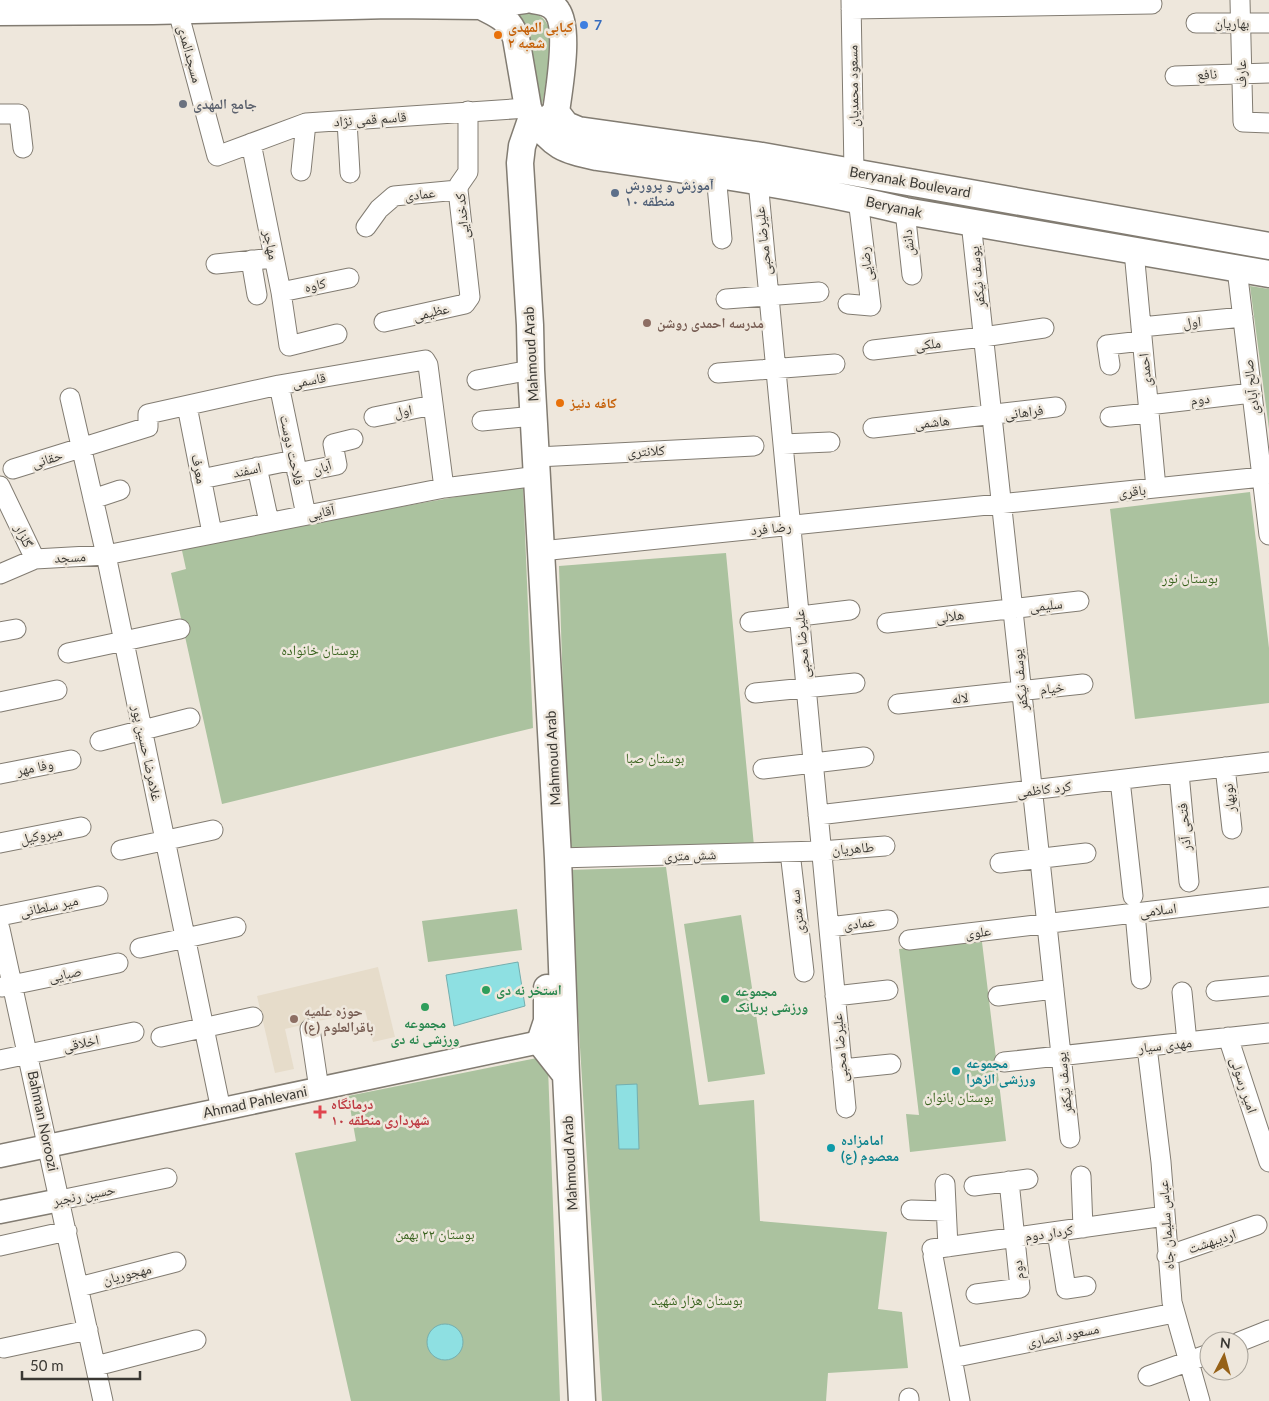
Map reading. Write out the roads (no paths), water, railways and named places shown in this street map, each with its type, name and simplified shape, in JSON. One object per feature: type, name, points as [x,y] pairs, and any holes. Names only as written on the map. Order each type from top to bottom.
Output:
[{"type":"main road","points":[[0,12],[34,6],[127,6],[178,10],[390,3],[480,6],[525,0]]},
{"type":"main road","name":"Mahmoud Arab","points":[[548,2],[557,11],[564,33],[539,112],[522,146],[520,162],[558,858],[566,1075],[582,1401]]},
{"type":"main road","points":[[480,6],[503,18],[512,27],[539,112]]},
{"type":"main road","name":"Beryanak Boulevard","points":[[539,112],[578,130],[708,147],[1269,246]]},
{"type":"main road","name":"Beryanak","points":[[539,112],[550,140],[572,152],[758,181],[858,199],[905,211],[1269,274]]},
{"type":"main road","points":[[971,222],[975,193]]},
{"type":"main road","points":[[558,858],[548,898],[547,1021],[540,1042],[566,1075]]},
{"type":"street","name":"عارف","points":[[1240,0],[1243,122],[1269,123]]},
{"type":"street","points":[[851,4],[1152,4]]},
{"type":"street","name":"مسعود محمدیان","points":[[851,4],[854,172]]},
{"type":"street","name":"مسجدالمدی","points":[[178,10],[217,156]]},
{"type":"street","name":"بهاریان","points":[[1196,23],[1269,23]]},
{"type":"street","name":"نافع","points":[[1175,76],[1269,73]]},
{"type":"street","name":"قاسم قمی نژاد","points":[[217,156],[306,123],[468,111],[539,112]]},
{"type":"street","name":"کدخدایی","points":[[468,111],[468,172],[459,185],[458,190],[470,294]]},
{"type":"street","points":[[0,114],[19,114],[23,148]]},
{"type":"street","points":[[347,121],[350,173]]},
{"type":"street","points":[[301,171],[306,123]]},
{"type":"street","name":"مهاجر","points":[[251,143],[289,346],[337,334]]},
{"type":"street","points":[[716,174],[722,239]]},
{"type":"street","name":"علیرضا محبی","points":[[758,181],[846,1108]]},
{"type":"street","name":"عمادی","points":[[366,227],[379,209],[394,196],[458,190]]},
{"type":"street","name":"رضایی","points":[[848,304],[871,306],[858,199]]},
{"type":"street","name":"دانش","points":[[905,211],[912,275]]},
{"type":"street","name":"یوسف نیکفر","points":[[971,222],[1070,1138]]},
{"type":"street","name":"احمدی","points":[[1134,251],[1156,488]]},
{"type":"street","points":[[216,264],[274,258]]},
{"type":"street","points":[[251,260],[257,295]]},
{"type":"street","name":"صالح آبادی","points":[[1237,269],[1269,535]]},
{"type":"street","name":"کاوه","points":[[280,292],[350,278]]},
{"type":"street","points":[[726,299],[818,292]]},
{"type":"street","name":"عظیمی","points":[[384,322],[464,304],[470,297],[470,294]]},
{"type":"street","name":"اول","points":[[1110,365],[1107,345],[1142,334],[1243,317]]},
{"type":"street","name":"ملکی","points":[[873,350],[1044,328]]},
{"type":"street","name":"قاسمی","points":[[81,448],[148,427],[148,414],[279,385],[425,360],[428,365],[444,488]]},
{"type":"street","points":[[718,373],[835,364]]},
{"type":"street","points":[[477,380],[531,370]]},
{"type":"street","name":"فلاحت دوست","points":[[279,385],[306,515]]},
{"type":"street","name":"دوم","points":[[1110,417],[1252,393]]},
{"type":"street","name":"غلامرضا حسین پور","points":[[70,398],[106,555],[221,1110]]},
{"type":"street","name":"اول","points":[[374,417],[433,405]]},
{"type":"street","name":"معرف","points":[[186,406],[212,533]]},
{"type":"street","name":"فراهانی","points":[[992,416],[1056,407]]},
{"type":"street","points":[[482,421],[534,416]]},
{"type":"street","name":"هاشمی","points":[[873,428],[992,416]]},
{"type":"street","name":"آبان","points":[[295,467],[337,465],[332,444],[353,439]]},
{"type":"street","points":[[783,444],[830,442]]},
{"type":"street","name":"کلانتری","points":[[538,466],[754,446]]},
{"type":"street","name":"حقانی","points":[[13,469],[81,448]]},
{"type":"street","name":"آقایی","points":[[106,555],[444,488],[538,466]]},
{"type":"street","name":"اسفند","points":[[201,480],[257,468],[295,467]]},
{"type":"street","points":[[257,468],[269,522]]},
{"type":"street","name":"باقری","points":[[1001,504],[1262,477]]},
{"type":"street","name":"گلزار","points":[[0,486],[35,559]]},
{"type":"street","points":[[93,499],[120,490]]},
{"type":"street","name":"رضا فرد","points":[[541,551],[1001,504]]},
{"type":"street","name":"مسجد","points":[[0,574],[35,559],[106,555]]},
{"type":"street","name":"سلیمی","points":[[1013,608],[1079,601]]},
{"type":"street","name":"هلالی","points":[[887,623],[1013,608]]},
{"type":"street","points":[[750,622],[850,610]]},
{"type":"street","points":[[68,653],[180,629]]},
{"type":"street","points":[[755,693],[855,683]]},
{"type":"street","name":"خیام","points":[[1022,692],[1083,684]]},
{"type":"street","points":[[0,702],[57,690]]},
{"type":"street","name":"لاله","points":[[898,704],[1022,692]]},
{"type":"street","points":[[100,741],[190,718]]},
{"type":"street","points":[[764,769],[864,757]]},
{"type":"street","name":"وفا مهر","points":[[0,774],[71,760]]},
{"type":"street","name":"کرد کاظمی","points":[[818,815],[1269,762]]},
{"type":"street","name":"نوبهار","points":[[1225,767],[1232,829]]},
{"type":"street","name":"فتحی آذر","points":[[1179,773],[1189,882]]},
{"type":"street","points":[[1120,780],[1141,980]]},
{"type":"street","name":"میروکیل","points":[[0,843],[81,826]]},
{"type":"street","points":[[120,850],[213,830]]},
{"type":"street","name":"طاهریان","points":[[822,851],[885,846]]},
{"type":"street","name":"شش متری","points":[[558,858],[822,851]]},
{"type":"street","name":"سه متری","points":[[790,852],[804,972]]},
{"type":"street","points":[[1000,863],[1086,853]]},
{"type":"street","name":"میر سلطانی","points":[[0,916],[98,896]]},
{"type":"street","name":"اسلامی","points":[[1047,923],[1134,904],[1269,897]]},
{"type":"street","name":"عمادی","points":[[829,927],[888,920]]},
{"type":"street","name":"علوی","points":[[908,940],[1047,923]]},
{"type":"street","points":[[140,948],[236,927]]},
{"type":"street","name":"Bahman Noroozi","points":[[0,929],[6,987],[28,1054],[103,1401]]},
{"type":"street","name":"صبایی","points":[[6,987],[118,963]]},
{"type":"street","points":[[1216,991],[1269,986]]},
{"type":"street","points":[[998,996],[1054,989]]},
{"type":"street","points":[[835,996],[888,990]]},
{"type":"street","points":[[1182,992],[1187,1042]]},
{"type":"street","points":[[161,1037],[253,1017]]},
{"type":"street","points":[[310,1028],[319,1089]]},
{"type":"street","name":"اخلاقی","points":[[0,1060],[134,1032]]},
{"type":"street","name":"مهدی سیار","points":[[1004,1062],[1269,1033]]},
{"type":"street","name":"امیر رسولی","points":[[1228,1037],[1264,1127],[1269,1162]]},
{"type":"street","name":"Ahmad Pahlevani","points":[[0,1156],[540,1042]]},
{"type":"street","name":"عباس سلیمان جاه","points":[[1147,1047],[1174,1313],[1200,1401]]},
{"type":"street","points":[[842,1069],[891,1064]]},
{"type":"street","points":[[1081,1176],[1084,1228]]},
{"type":"street","name":"حسین رنجبر","points":[[0,1212],[167,1178]]},
{"type":"street","points":[[974,1186],[1028,1179]]},
{"type":"street","points":[[1009,1182],[1014,1238]]},
{"type":"street","points":[[945,1184],[946,1211],[938,1251],[952,1358],[960,1401]]},
{"type":"street","points":[[911,1210],[946,1211]]},
{"type":"street","name":"کردار دوم","points":[[938,1251],[1165,1216]]},
{"type":"street","name":"اردیبهشت","points":[[1167,1256],[1257,1226]]},
{"type":"street","points":[[0,1246],[67,1231]]},
{"type":"street","points":[[1057,1232],[1066,1289],[1086,1286]]},
{"type":"street","name":"دوم","points":[[976,1294],[1020,1288],[1014,1238]]},
{"type":"street","name":"مهجوریان","points":[[79,1287],[176,1262]]},
{"type":"street","name":"مسعود انصاری","points":[[952,1358],[1174,1313]]},
{"type":"street","points":[[4,1348],[88,1330]]},
{"type":"street","points":[[1249,1338],[1269,1330]]},
{"type":"street","points":[[96,1366],[196,1340]]},
{"type":"street","points":[[1148,1376],[1199,1358]]},
{"type":"water","name":"استخر نه دی","points":[[518,962],[525,1006],[454,1026],[446,975]]},
{"type":"water","points":[[637,1084],[639,1149],[619,1149],[616,1085]]},
{"type":"water","points":[[445,1324],[452,1325],[458,1329],[462,1335],[462,1349],[458,1355],[452,1359],[445,1360],[438,1359],[432,1355],[428,1349],[427,1342],[428,1335],[432,1329],[438,1325]]},
{"type":"place","name":"7","points":[[584,25]]},
{"type":"place","name":"کبابی المهدی شعبه ۲","points":[[498,35]]},
{"type":"place","name":"جامع المهدی","points":[[183,104]]},
{"type":"place","name":"آموزش و پرورش منطقه ۱۰","points":[[615,193]]},
{"type":"place","name":"مدرسه احمدی روشن","points":[[647,323]]},
{"type":"place","name":"کافه دنیز","points":[[560,403]]},
{"type":"place","name":"استخر نه دی","points":[[486,990]]},
{"type":"place","name":"مجموعه ورزشی بریانک","points":[[725,999]]},
{"type":"place","name":"مجموعه ورزشی نه دی","points":[[425,1007]]},
{"type":"place","name":"حوزه علمیه باقرالعلوم (ع)","points":[[294,1019]]},
{"type":"place","name":"مجموعه ورزشی الزهرا","points":[[956,1071]]},
{"type":"place","name":"درمانگاه شهرداری منطقه ۱۰","points":[[320,1112]]},
{"type":"place","name":"امامزاده معصوم (ع)","points":[[831,1148]]},
{"type":"park label","name":"بوستان نور","points":[[1190,578]]},
{"type":"park label","name":"بوستان خانواده","points":[[320,650]]},
{"type":"park label","name":"بوستان صبا","points":[[655,758]]},
{"type":"park label","name":"بوستان بانوان","points":[[959,1097]]},
{"type":"park label","name":"بوستان ۲۲ بهمن","points":[[435,1234]]},
{"type":"park label","name":"بوستان هزار شهید","points":[[697,1300]]}]
